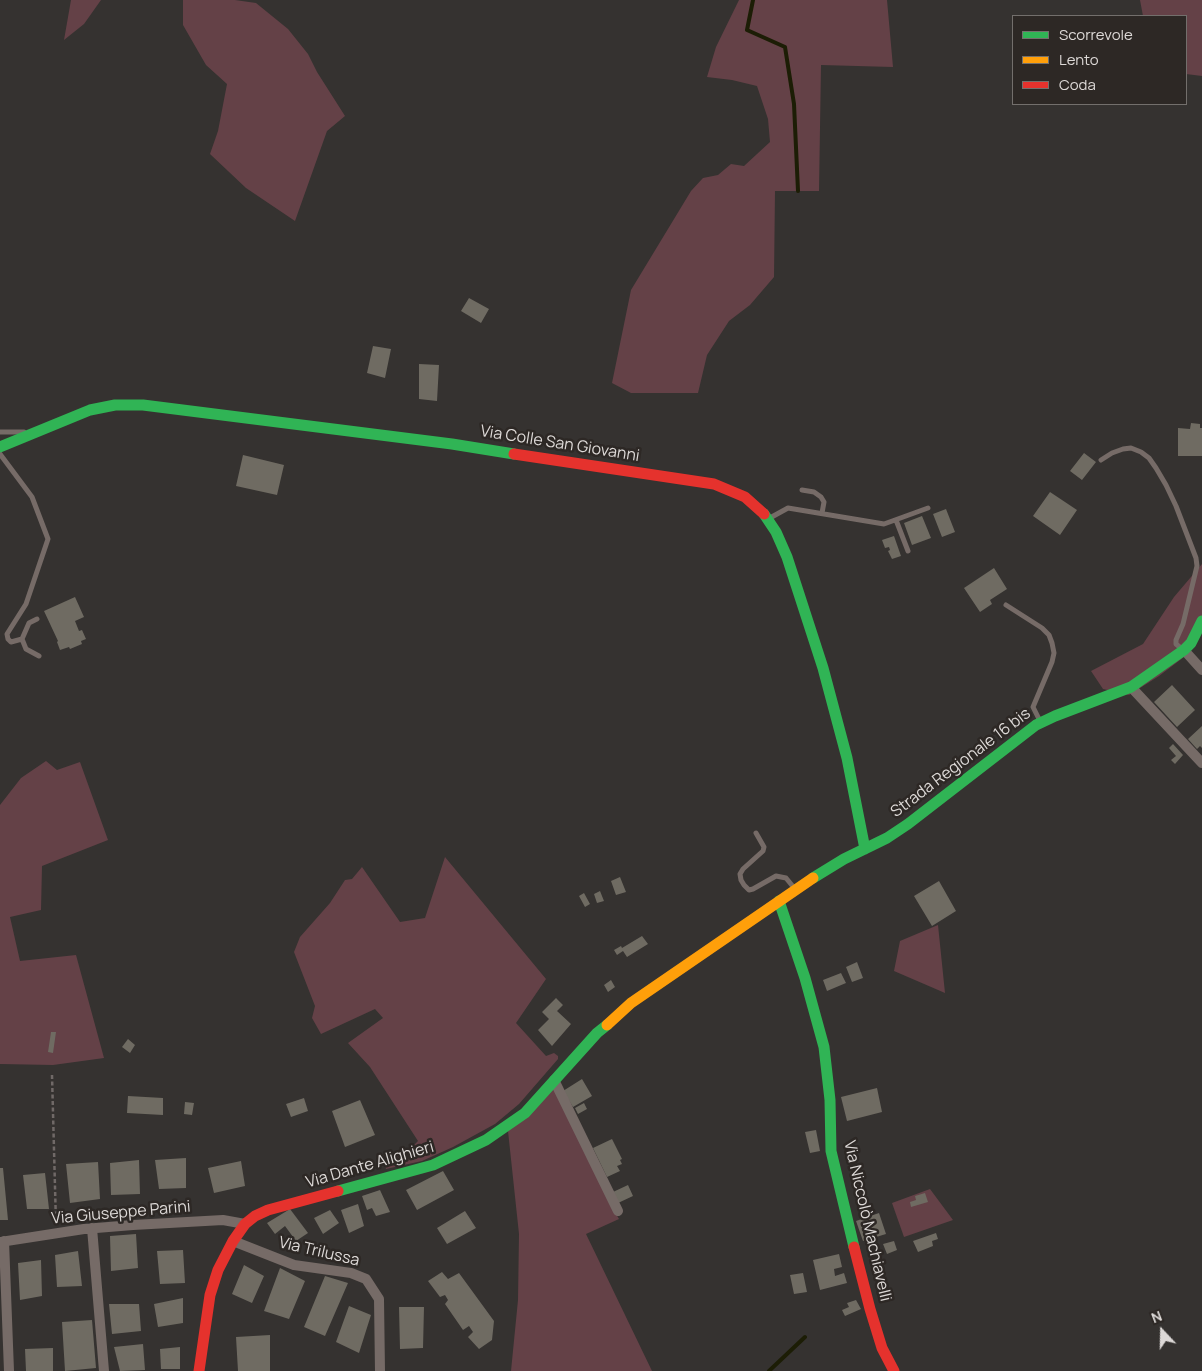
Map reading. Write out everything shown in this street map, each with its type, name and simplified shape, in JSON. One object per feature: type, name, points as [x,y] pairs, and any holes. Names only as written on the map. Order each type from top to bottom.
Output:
[{"type":"street","name":"Via Colle San Giovanni","points":[[0,447],[90,410],[115,404],[144,405],[452,444],[714,484],[745,497],[762,511],[768,519],[787,557],[823,668],[847,758],[865,849]]},
{"type":"street","name":"Strada Regionale 16 bis","points":[[759,915],[795,889],[844,859],[908,824],[1041,723],[1131,687],[1184,650],[1191,643],[1202,621]]},
{"type":"street","points":[[1184,650],[1202,670]]},
{"type":"street","points":[[1131,687],[1202,763]]},
{"type":"street","name":"Via Niccolò Machiavelli","points":[[779,901],[824,1046],[830,1100],[831,1151],[834,1166],[870,1309],[882,1348],[894,1371]]},
{"type":"street","name":"Via Dante Alighieri","points":[[199,1371],[210,1295],[218,1270],[233,1241],[245,1224],[268,1210],[433,1165],[486,1140],[525,1113],[597,1033],[631,1003],[759,915]]},
{"type":"street","points":[[554,1080],[618,1211]]},
{"type":"street","name":"Via Giuseppe Parini","points":[[2,1241],[92,1228],[223,1220],[245,1224]]},
{"type":"street","points":[[92,1228],[104,1371]]},
{"type":"street","points":[[2,1241],[9,1371]]},
{"type":"street","name":"Via Trilussa","points":[[233,1241],[294,1265],[352,1273],[366,1279],[379,1299],[380,1371]]},
{"type":"lane","points":[[0,432],[40,431]]},
{"type":"lane","points":[[1101,460],[1123,449],[1132,448],[1141,452],[1149,458],[1156,468],[1176,506],[1196,558],[1197,566],[1183,624],[1176,640],[1176,644],[1184,650]]},
{"type":"lane","points":[[0,454],[32,497],[48,540],[26,604],[19,618],[7,634],[11,642],[22,639]]},
{"type":"lane","points":[[802,490],[814,492],[822,497],[824,508],[822,513]]},
{"type":"lane","points":[[768,519],[788,508],[884,524],[928,508]]},
{"type":"lane","points":[[896,520],[908,551]]},
{"type":"lane","points":[[1006,605],[1042,628],[1049,635],[1052,643],[1054,653],[1052,662],[1033,707],[1041,723]]},
{"type":"lane","points":[[37,619],[29,623],[22,639],[26,649],[39,656]]},
{"type":"lane","points":[[756,833],[764,847],[763,851],[740,874],[744,885],[749,890],[776,876],[781,876],[786,878],[795,889]]},
{"type":"path","points":[[52,1075],[57,1233]]},
{"type":"shaded area","points":[[71,0],[101,0],[84,24],[64,40]]},
{"type":"shaded area","points":[[183,0],[235,0],[256,3],[288,29],[308,54],[345,116],[327,131],[295,221],[246,188],[210,154],[218,131],[227,84],[206,65],[183,25]]},
{"type":"shaded area","points":[[739,0],[887,0],[893,67],[821,65],[819,191],[775,191],[774,277],[750,305],[729,321],[707,355],[698,393],[631,393],[612,383],[631,290],[691,191],[703,178],[718,175],[731,164],[744,166],[770,142],[768,119],[757,86],[707,77],[716,47]]},
{"type":"shaded area","points":[[1140,0],[1202,0],[1202,76],[1187,74],[1187,15],[1143,15]]},
{"type":"shaded area","points":[[1202,564],[1202,631],[1184,657],[1129,695],[1103,689],[1091,671],[1143,644],[1174,597]]},
{"type":"shaded area","points":[[46,761],[57,770],[80,762],[108,840],[42,866],[41,910],[10,917],[20,961],[76,955],[104,1058],[53,1065],[0,1064],[0,805],[21,778]]},
{"type":"shaded area","points":[[445,857],[546,979],[516,1023],[546,1056],[554,1053],[558,1056],[558,1059],[519,1104],[495,1124],[453,1147],[422,1161],[386,1169],[381,1155],[392,1156],[401,1153],[418,1141],[370,1067],[348,1043],[383,1018],[375,1009],[321,1034],[312,1018],[315,1006],[294,952],[300,937],[330,903],[345,880],[352,879],[362,867],[400,922],[425,918]]},
{"type":"shaded area","points":[[938,925],[945,993],[894,971],[900,941]]},
{"type":"shaded area","points":[[554,1086],[609,1202],[619,1219],[586,1234],[652,1371],[511,1371],[518,1300],[519,1234],[508,1131]]},
{"type":"shaded area","points":[[930,1189],[953,1220],[904,1237],[892,1203]]},
{"type":"building","points":[[469,298],[489,309],[481,323],[461,311]]},
{"type":"building","points":[[373,346],[391,349],[385,378],[367,373]]},
{"type":"building","points":[[419,364],[439,365],[437,401],[419,399]]},
{"type":"building","points":[[1191,423],[1200,424],[1200,428],[1202,428],[1202,456],[1178,456],[1178,428],[1190,429]]},
{"type":"building","points":[[1084,453],[1096,462],[1082,480],[1070,471]]},
{"type":"building","points":[[243,455],[284,465],[277,495],[236,486]]},
{"type":"building","points":[[1050,492],[1077,510],[1060,535],[1033,516]]},
{"type":"building","points":[[946,509],[955,532],[942,537],[933,514]]},
{"type":"building","points":[[922,516],[931,538],[912,545],[904,523]]},
{"type":"building","points":[[894,536],[901,556],[892,559],[888,551],[890,550],[889,547],[885,548],[882,540]]},
{"type":"building","points":[[994,568],[1007,589],[990,600],[992,604],[980,612],[964,588]]},
{"type":"building","points":[[75,597],[84,617],[75,621],[79,631],[82,630],[86,639],[81,641],[82,644],[70,649],[69,647],[60,650],[58,641],[44,611]]},
{"type":"building","points":[[1172,685],[1195,710],[1177,727],[1154,702]]},
{"type":"building","points":[[1202,726],[1202,748],[1200,746],[1197,749],[1188,739]]},
{"type":"building","points":[[1173,744],[1183,755],[1175,764],[1171,760],[1176,756],[1169,748]]},
{"type":"building","points":[[620,877],[626,892],[616,895],[611,881]]},
{"type":"building","points":[[939,881],[956,911],[932,926],[914,896]]},
{"type":"building","points":[[600,891],[604,901],[597,903],[594,894]]},
{"type":"building","points":[[584,893],[590,904],[585,907],[579,896]]},
{"type":"building","points":[[642,936],[648,944],[627,957],[623,951],[617,955],[614,950],[621,946],[622,948]]},
{"type":"building","points":[[857,962],[863,978],[852,982],[846,967]]},
{"type":"building","points":[[841,973],[846,983],[827,991],[823,980]]},
{"type":"building","points":[[611,980],[615,987],[608,992],[604,985]]},
{"type":"building","points":[[556,998],[563,1005],[557,1011],[571,1024],[552,1046],[538,1030],[549,1019],[542,1012]]},
{"type":"building","points":[[51,1032],[56,1032],[53,1053],[48,1052]]},
{"type":"building","points":[[128,1039],[135,1045],[130,1053],[122,1047]]},
{"type":"building","points":[[582,1079],[592,1096],[573,1107],[563,1091]]},
{"type":"building","points":[[877,1088],[882,1112],[847,1121],[841,1097]]},
{"type":"building","points":[[128,1096],[163,1098],[163,1115],[127,1113]]},
{"type":"building","points":[[304,1098],[308,1111],[291,1117],[286,1104]]},
{"type":"building","points":[[360,1100],[375,1135],[345,1147],[332,1111]]},
{"type":"building","points":[[185,1102],[194,1103],[192,1115],[184,1114]]},
{"type":"building","points":[[584,1103],[587,1109],[578,1114],[575,1108]]},
{"type":"building","points":[[816,1130],[820,1151],[810,1153],[805,1132]]},
{"type":"building","points":[[612,1139],[622,1159],[620,1160],[622,1164],[617,1166],[620,1171],[607,1177],[593,1148]]},
{"type":"building","points":[[186,1158],[186,1188],[159,1189],[155,1160]]},
{"type":"building","points":[[139,1160],[140,1194],[111,1195],[110,1163]]},
{"type":"building","points":[[241,1161],[245,1186],[214,1193],[208,1168]]},
{"type":"building","points":[[98,1162],[100,1199],[70,1203],[66,1164]]},
{"type":"building","points":[[0,1168],[3,1168],[8,1220],[0,1220]]},
{"type":"building","points":[[443,1171],[454,1190],[417,1210],[406,1190]]},
{"type":"building","points":[[45,1173],[49,1209],[27,1209],[23,1175]]},
{"type":"building","points":[[628,1185],[633,1196],[618,1203],[613,1192]]},
{"type":"building","points":[[380,1190],[390,1212],[376,1216],[372,1208],[367,1210],[362,1196]]},
{"type":"building","points":[[925,1193],[928,1202],[911,1207],[910,1202],[916,1200],[915,1196]]},
{"type":"building","points":[[358,1204],[364,1226],[349,1233],[341,1210]]},
{"type":"building","points":[[290,1209],[308,1233],[296,1241],[285,1226],[275,1234],[267,1223]]},
{"type":"building","points":[[330,1210],[339,1223],[323,1234],[314,1218]]},
{"type":"building","points":[[465,1211],[476,1228],[447,1244],[437,1228]]},
{"type":"building","points":[[879,1213],[886,1234],[863,1241],[856,1221]]},
{"type":"building","points":[[936,1233],[938,1239],[932,1241],[933,1246],[918,1252],[913,1241]]},
{"type":"building","points":[[136,1234],[138,1268],[111,1271],[110,1236]]},
{"type":"building","points":[[894,1241],[897,1250],[887,1254],[883,1244]]},
{"type":"building","points":[[183,1250],[185,1283],[160,1284],[157,1251]]},
{"type":"building","points":[[78,1251],[82,1286],[57,1287],[55,1255]]},
{"type":"building","points":[[839,1254],[842,1267],[834,1269],[835,1276],[844,1273],[847,1283],[820,1290],[813,1260]]},
{"type":"building","points":[[41,1260],[42,1296],[20,1300],[18,1263]]},
{"type":"building","points":[[244,1265],[264,1276],[252,1303],[232,1294]]},
{"type":"building","points":[[280,1268],[305,1281],[289,1319],[264,1311]]},
{"type":"building","points":[[442,1272],[448,1279],[459,1273],[494,1321],[492,1340],[479,1349],[468,1337],[473,1332],[469,1326],[463,1330],[445,1304],[448,1300],[445,1295],[440,1297],[428,1281]]},
{"type":"building","points":[[803,1273],[807,1292],[794,1294],[790,1275]]},
{"type":"building","points":[[325,1276],[348,1283],[325,1336],[304,1327]]},
{"type":"building","points":[[183,1298],[183,1323],[158,1327],[154,1304]]},
{"type":"building","points":[[856,1300],[861,1309],[845,1316],[842,1310],[849,1307],[847,1303]]},
{"type":"building","points":[[109,1304],[139,1304],[141,1331],[112,1334]]},
{"type":"building","points":[[349,1306],[371,1315],[359,1353],[336,1342]]},
{"type":"building","points":[[399,1307],[424,1307],[423,1348],[400,1349]]},
{"type":"building","points":[[92,1320],[96,1368],[65,1371],[62,1322]]},
{"type":"building","points":[[270,1335],[270,1371],[238,1371],[236,1337]]},
{"type":"building","points":[[143,1344],[145,1370],[120,1371],[114,1347]]},
{"type":"building","points":[[180,1347],[180,1369],[161,1369],[160,1349]]},
{"type":"building","points":[[53,1348],[53,1371],[26,1371],[25,1349]]},
{"type":"waterway","points":[[753,0],[747,30],[785,47],[794,104],[798,191]]},
{"type":"waterway","points":[[769,1371],[805,1337]]},
{"type":"traffic: fast","points":[[0,447],[90,410],[115,405],[143,405],[452,444],[514,454]]},
{"type":"traffic: fast","points":[[764,514],[776,532],[787,557],[823,668],[847,758],[865,849]]},
{"type":"traffic: fast","points":[[813,878],[844,859],[887,838],[908,824],[1036,725],[1131,687],[1184,650],[1191,643],[1202,621]]},
{"type":"traffic: fast","points":[[779,901],[805,978],[824,1047],[830,1100],[831,1151],[854,1247]]},
{"type":"traffic: fast","points":[[338,1191],[433,1165],[486,1140],[525,1113],[597,1033],[607,1025]]},
{"type":"traffic: slow","points":[[607,1025],[631,1003],[813,878]]},
{"type":"traffic: jam","points":[[514,454],[714,484],[745,497],[764,514]]},
{"type":"traffic: jam","points":[[199,1371],[210,1295],[218,1270],[233,1241],[245,1224],[255,1216],[268,1210],[338,1191]]},
{"type":"traffic: jam","points":[[854,1247],[882,1348],[894,1371]]}]
